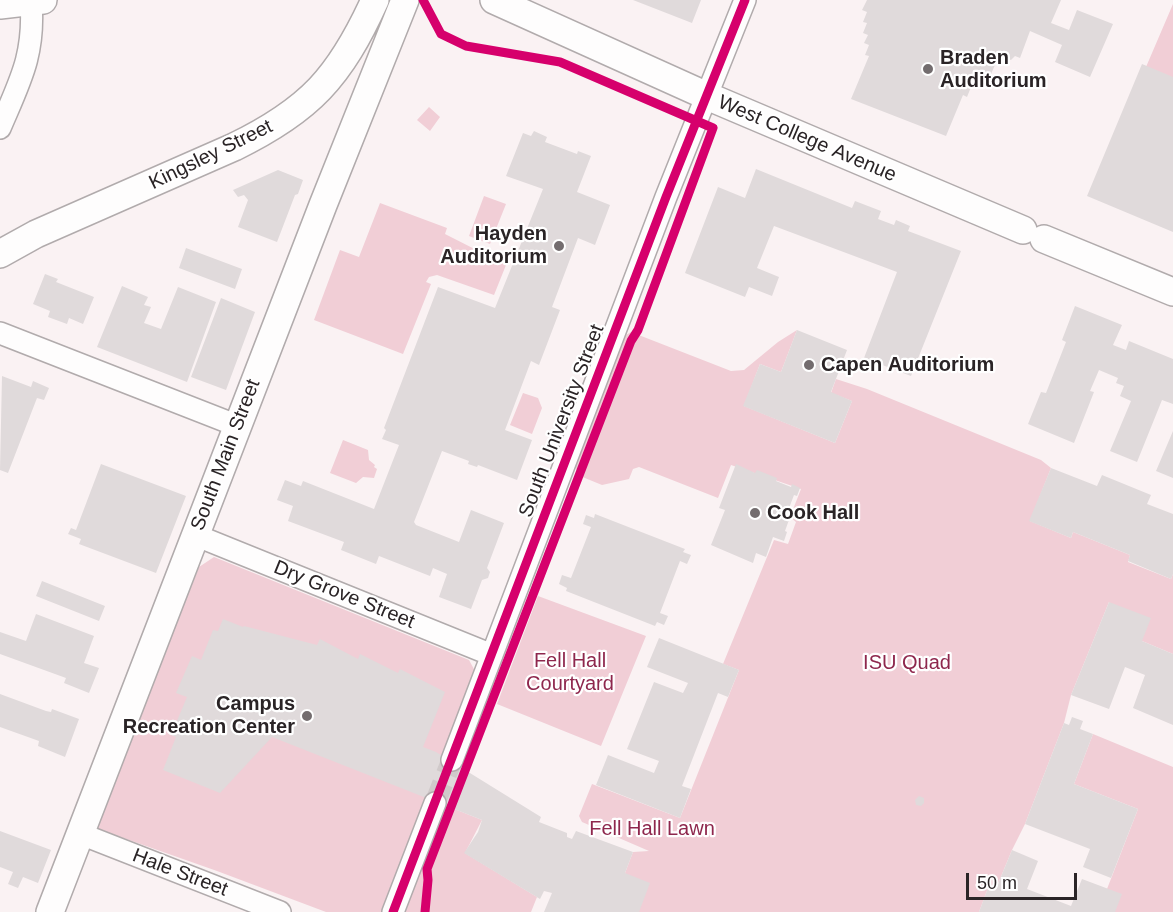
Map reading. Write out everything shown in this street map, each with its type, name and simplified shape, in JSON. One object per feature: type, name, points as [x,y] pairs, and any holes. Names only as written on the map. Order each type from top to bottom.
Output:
[{"type":"main road","name":"Kingsley Street","points":[[1,251],[234,147],[265,132],[291,115],[316,94],[336,71],[351,50],[375,0]]},
{"type":"main road","name":"South Main Street","points":[[50,912],[323,205],[405,0]]},
{"type":"main road","name":"West College Avenue","points":[[494,0],[707,96],[1173,292]]},
{"type":"main road","points":[[0,5],[37,1]]},
{"type":"street","name":"South University Street","points":[[452,760],[666,197],[745,0]]},
{"type":"street","points":[[0,128],[29,56],[37,1]]},
{"type":"street","points":[[0,333],[238,426]]},
{"type":"street","name":"Dry Grove Street","points":[[195,535],[492,655]]},
{"type":"street","points":[[393,912],[435,803]]},
{"type":"street","name":"Hale Street","points":[[81,834],[280,912]]},
{"type":"green space","points":[[1173,4],[1173,79],[1146,67]]},
{"type":"green space","points":[[429,107],[440,117],[430,131],[417,120]]},
{"type":"green space","points":[[484,196],[506,204],[490,244],[469,236]]},
{"type":"green space","points":[[380,203],[447,228],[445,234],[506,265],[494,295],[437,275],[429,277],[426,282],[431,284],[403,354],[314,320],[340,250],[359,257]]},
{"type":"green space","name":"ISU Quad","points":[[797,330],[781,372],[760,364],[744,406],[835,443],[852,401],[831,393],[836,379],[867,389],[1041,460],[1051,468],[1030,521],[1071,538],[1073,532],[1130,555],[1128,562],[1171,579],[1173,574],[1173,654],[1142,641],[1109,602],[1071,695],[1064,723],[1025,824],[995,891],[988,888],[979,912],[639,912],[625,873],[633,852],[649,851],[582,822],[579,816],[592,784],[680,818],[739,670],[723,664],[774,540],[788,544],[796,522],[790,517],[801,489],[731,465],[718,498],[639,467],[633,469],[629,479],[602,485],[580,476],[575,467],[624,336],[631,332],[731,371],[744,370],[778,342]]},
{"type":"green space","points":[[523,393],[538,398],[542,408],[532,434],[510,425]]},
{"type":"green space","points":[[343,440],[368,450],[369,460],[377,469],[374,478],[363,477],[356,483],[330,473]]},
{"type":"green space","points":[[214,557],[469,660],[475,671],[427,798],[482,820],[465,853],[537,897],[531,912],[326,912],[95,828],[199,567]]},
{"type":"green space","name":"Fell Hall Courtyard","points":[[538,596],[646,636],[601,746],[497,704]]},
{"type":"green space","points":[[1093,734],[1173,767],[1173,912],[1115,912],[1107,889],[1138,809],[1074,784]]},
{"type":"building","points":[[633,0],[701,0],[692,23]]},
{"type":"building","name":"Braden Auditorium","points":[[867,0],[1061,0],[1051,23],[1069,30],[1077,10],[1113,24],[1090,77],[1055,62],[1062,45],[1030,31],[1020,58],[1015,56],[1011,60],[1003,57],[999,66],[995,65],[991,74],[987,72],[983,82],[979,80],[975,89],[971,87],[967,97],[963,95],[946,136],[851,99],[869,56],[865,55],[869,45],[864,43],[868,35],[863,33],[867,23],[863,22],[867,12],[862,10]]},
{"type":"building","points":[[1142,64],[1173,77],[1173,232],[1087,196]]},
{"type":"building","points":[[534,131],[547,137],[545,142],[577,154],[578,151],[591,156],[577,192],[610,205],[595,245],[578,238],[552,307],[560,310],[539,365],[531,361],[505,430],[532,440],[517,480],[478,465],[477,467],[468,464],[469,461],[442,451],[414,522],[416,525],[459,542],[471,510],[504,523],[487,568],[490,572],[488,578],[482,580],[471,609],[439,597],[447,574],[433,568],[430,576],[379,556],[376,564],[341,550],[344,542],[288,521],[293,506],[277,500],[285,480],[301,486],[303,481],[374,509],[399,445],[382,439],[386,430],[384,428],[438,287],[495,308],[543,189],[506,176],[523,133],[531,136]]},
{"type":"building","points":[[756,169],[852,208],[855,201],[881,211],[878,219],[894,225],[896,220],[910,226],[908,231],[961,251],[911,376],[864,358],[897,272],[774,226],[757,268],[779,277],[772,296],[749,287],[745,297],[685,273],[718,187],[745,198]]},
{"type":"building","points":[[278,170],[303,180],[277,242],[238,227],[248,200],[244,195],[238,197],[233,190]]},
{"type":"building","points":[[186,248],[242,269],[235,289],[179,268]]},
{"type":"building","points":[[45,274],[58,279],[56,282],[94,297],[83,324],[69,318],[67,324],[48,317],[50,311],[33,304]]},
{"type":"building","points":[[122,286],[148,297],[144,305],[151,307],[144,323],[161,329],[178,287],[216,302],[187,382],[97,347]]},
{"type":"building","points":[[221,298],[255,312],[226,390],[191,377]]},
{"type":"building","points":[[1075,306],[1122,325],[1113,345],[1126,350],[1129,341],[1173,359],[1173,404],[1162,400],[1137,462],[1110,451],[1131,401],[1120,396],[1124,386],[1116,383],[1118,378],[1099,370],[1090,391],[1094,392],[1074,443],[1028,424],[1041,392],[1046,393],[1066,342],[1062,340]]},
{"type":"building","points":[[797,330],[847,350],[831,392],[852,401],[835,443],[743,406],[760,364],[781,372]]},
{"type":"building","points":[[2,376],[31,387],[33,381],[49,388],[44,400],[37,398],[8,473],[0,470]]},
{"type":"building","points":[[1173,431],[1173,478],[1156,471]]},
{"type":"building","points":[[101,464],[186,496],[156,573],[79,544],[81,539],[68,534],[71,528],[76,530]]},
{"type":"building","name":"Cook Hall","points":[[736,464],[755,473],[757,470],[777,478],[776,481],[791,487],[792,484],[800,488],[797,496],[794,495],[786,516],[790,517],[784,541],[773,537],[766,557],[756,553],[753,563],[711,545],[725,510],[719,508]]},
{"type":"building","points":[[1051,468],[1097,486],[1102,475],[1151,495],[1147,504],[1173,514],[1173,574],[1171,579],[1128,561],[1130,555],[1073,532],[1071,538],[1029,521]]},
{"type":"building","points":[[595,514],[685,549],[683,552],[691,555],[687,564],[680,561],[660,613],[668,616],[664,625],[657,622],[655,626],[566,591],[567,588],[559,584],[562,575],[571,578],[591,527],[583,524],[586,515],[594,518]]},
{"type":"building","points":[[42,581],[105,606],[99,621],[36,596]]},
{"type":"building","points":[[1109,602],[1151,618],[1142,641],[1173,654],[1173,725],[1133,708],[1145,675],[1125,667],[1109,709],[1071,695]]},
{"type":"building","points":[[36,614],[94,636],[84,663],[99,668],[89,693],[64,683],[66,678],[0,654],[0,632],[26,641]]},
{"type":"building","name":"Campus Recreation Center","points":[[223,619],[243,627],[317,645],[320,639],[358,659],[360,654],[398,673],[400,669],[445,692],[423,747],[436,752],[541,817],[539,822],[567,833],[567,837],[572,839],[576,831],[633,852],[625,873],[650,883],[639,912],[544,912],[552,893],[544,891],[540,899],[464,853],[478,832],[482,820],[272,737],[220,793],[163,770],[176,737],[171,735],[187,697],[176,693],[192,656],[201,660],[213,630],[218,631]]},
{"type":"building","points":[[659,638],[739,670],[728,697],[718,693],[682,786],[691,789],[680,818],[596,785],[608,755],[654,773],[659,761],[627,749],[654,682],[683,693],[688,683],[647,667]]},
{"type":"building","points":[[0,694],[46,711],[51,712],[52,709],[79,719],[65,757],[38,746],[39,741],[0,727]]},
{"type":"building","points":[[1072,717],[1083,721],[1080,729],[1093,734],[1074,784],[1138,809],[1111,878],[1083,867],[1090,849],[1025,824],[1064,723],[1069,725]]},
{"type":"building","points":[[919,796],[924,798],[921,806],[916,805],[915,800]]},
{"type":"building","points":[[0,831],[51,850],[38,883],[23,877],[18,888],[8,884],[13,872],[0,867]]},
{"type":"building","points":[[1012,850],[1038,861],[1027,889],[1071,906],[1082,879],[1122,894],[1115,912],[979,912],[988,888],[995,891]]},
{"type":"tunnel","points":[[435,803],[452,760]]},
{"type":"cycle path","points":[[423,0],[441,34],[466,46],[560,62],[713,128],[638,330],[631,341],[427,869],[425,912]]},
{"type":"cycle path","points":[[393,912],[666,197],[745,0]]},
{"type":"place","name":"Braden Auditorium","points":[[928,69]]},
{"type":"place","name":"Hayden Auditorium","points":[[559,246]]},
{"type":"place","name":"Capen Auditorium","points":[[809,365]]},
{"type":"place","name":"Cook Hall","points":[[755,513]]},
{"type":"place","name":"Campus Recreation Center","points":[[307,716]]},
{"type":"park label","name":"Fell Hall Lawn","points":[[652,829]]}]
